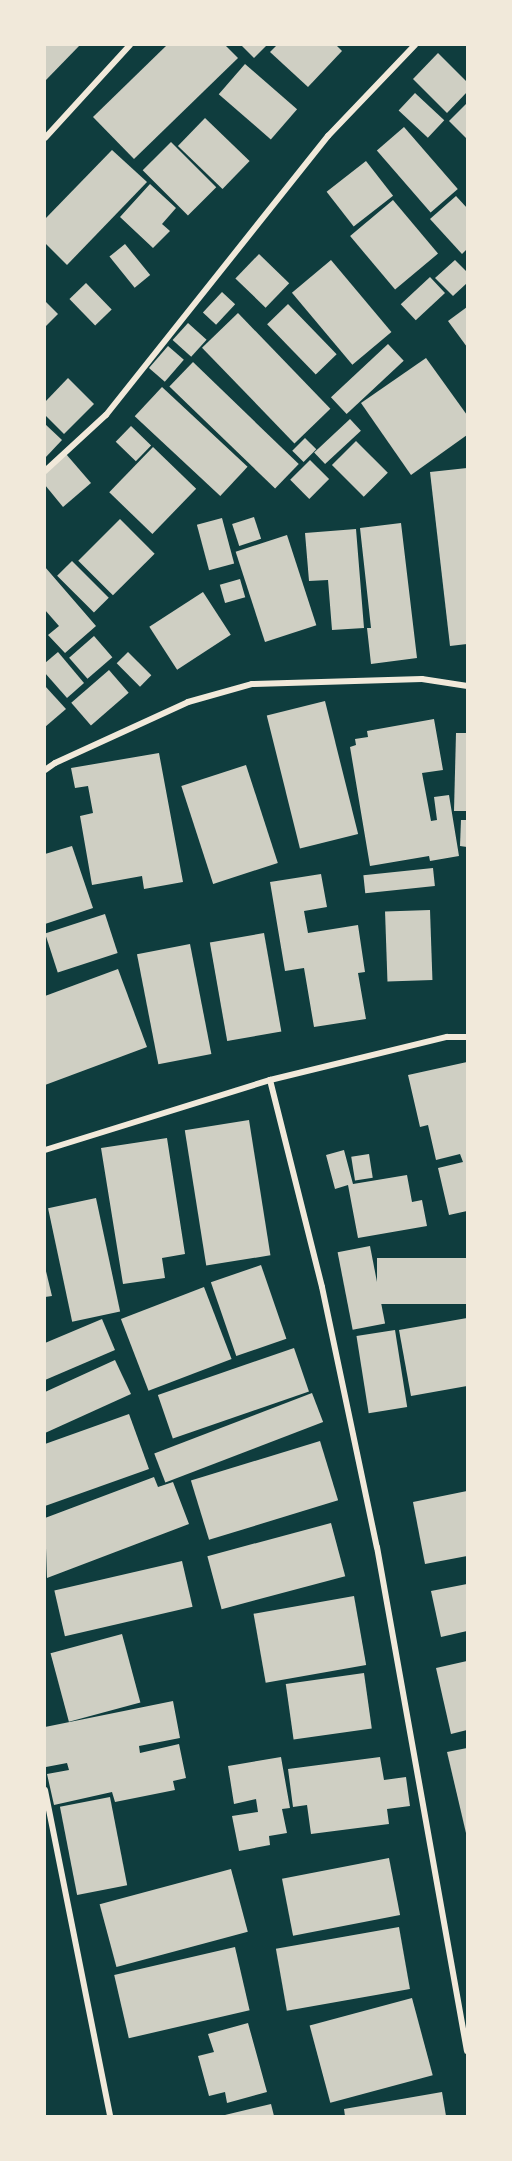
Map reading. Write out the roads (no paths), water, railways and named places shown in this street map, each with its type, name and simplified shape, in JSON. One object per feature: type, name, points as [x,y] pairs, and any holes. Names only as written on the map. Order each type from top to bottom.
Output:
[{"type":"street","points":[[45,138],[130,45]]},
{"type":"street","points":[[45,471],[106,415],[328,136],[415,45]]},
{"type":"street","points":[[45,770],[55,762],[188,702],[252,684],[422,679],[467,686]]},
{"type":"street","points":[[45,1150],[270,1080],[447,1037],[467,1037]]},
{"type":"street","points":[[270,1080],[322,1287],[377,1547],[467,2051]]},
{"type":"street","points":[[45,1790],[110,2116]]}]
